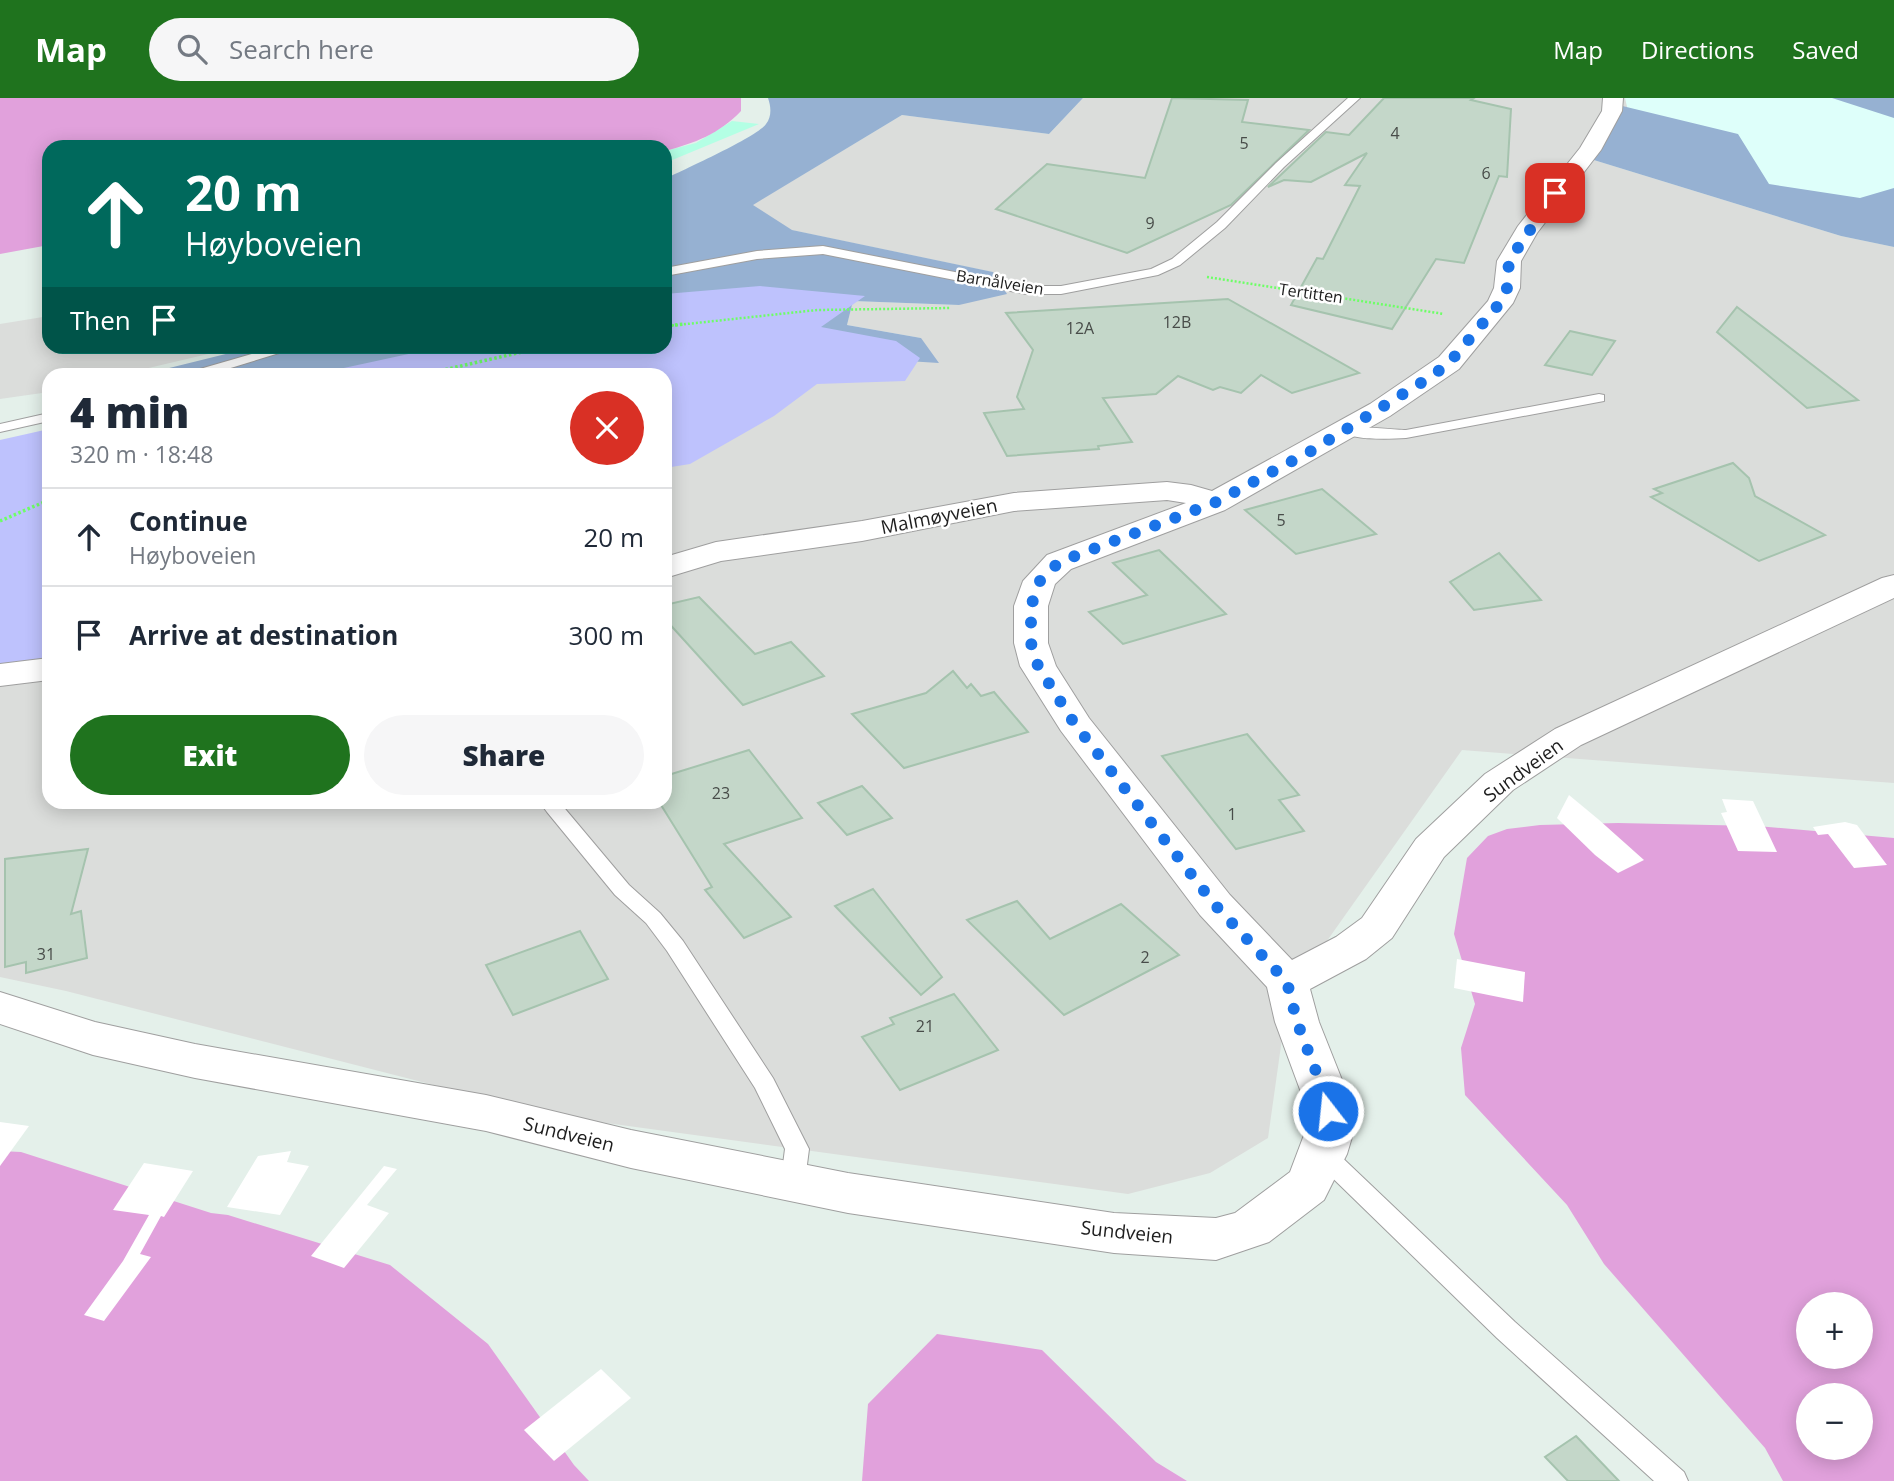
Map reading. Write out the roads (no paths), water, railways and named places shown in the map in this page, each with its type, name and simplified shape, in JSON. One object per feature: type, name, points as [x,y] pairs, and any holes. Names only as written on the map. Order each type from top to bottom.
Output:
[{"type":"street","points":[[1287,982],[1215,905],[1074,723],[1038,666],[1031,643],[1031,606],[1035,592],[1040,581],[1059,562],[1214,503],[1401,398],[1440,369],[1490,318],[1507,288],[1509,261],[1526,232],[1590,150],[1612,111],[1613,98]]},
{"type":"street","name":"Malmøyveien","points":[[672,566],[724,551],[862,531],[1014,502],[1167,491],[1191,494],[1214,503]]},
{"type":"street","name":"Sundveien","points":[[0,1008],[93,1038],[195,1061],[486,1113],[631,1149],[848,1193],[1114,1233],[1216,1239],[1251,1228],[1307,1186],[1323,1154],[1331,1127],[1325,1095],[1297,1022],[1287,982],[1351,948],[1377,928],[1430,848],[1499,782],[1568,737],[1894,585]]},
{"type":"street","points":[[0,675],[42,670]]},
{"type":"lane","name":"Barnålveien","points":[[672,271],[757,255],[823,250],[1011,288],[1061,290],[1161,269],[1176,262],[1221,225],[1340,108],[1355,98]]},
{"type":"lane","points":[[219,368],[268,354]]},
{"type":"lane","points":[[1346,430],[1382,435],[1406,434],[1599,398]]},
{"type":"lane","points":[[0,428],[42,419]]},
{"type":"lane","points":[[555,809],[622,890],[653,918],[675,946],[765,1084],[797,1149],[793,1180]]},
{"type":"lane","points":[[1323,1154],[1506,1330],[1674,1481]]}]
